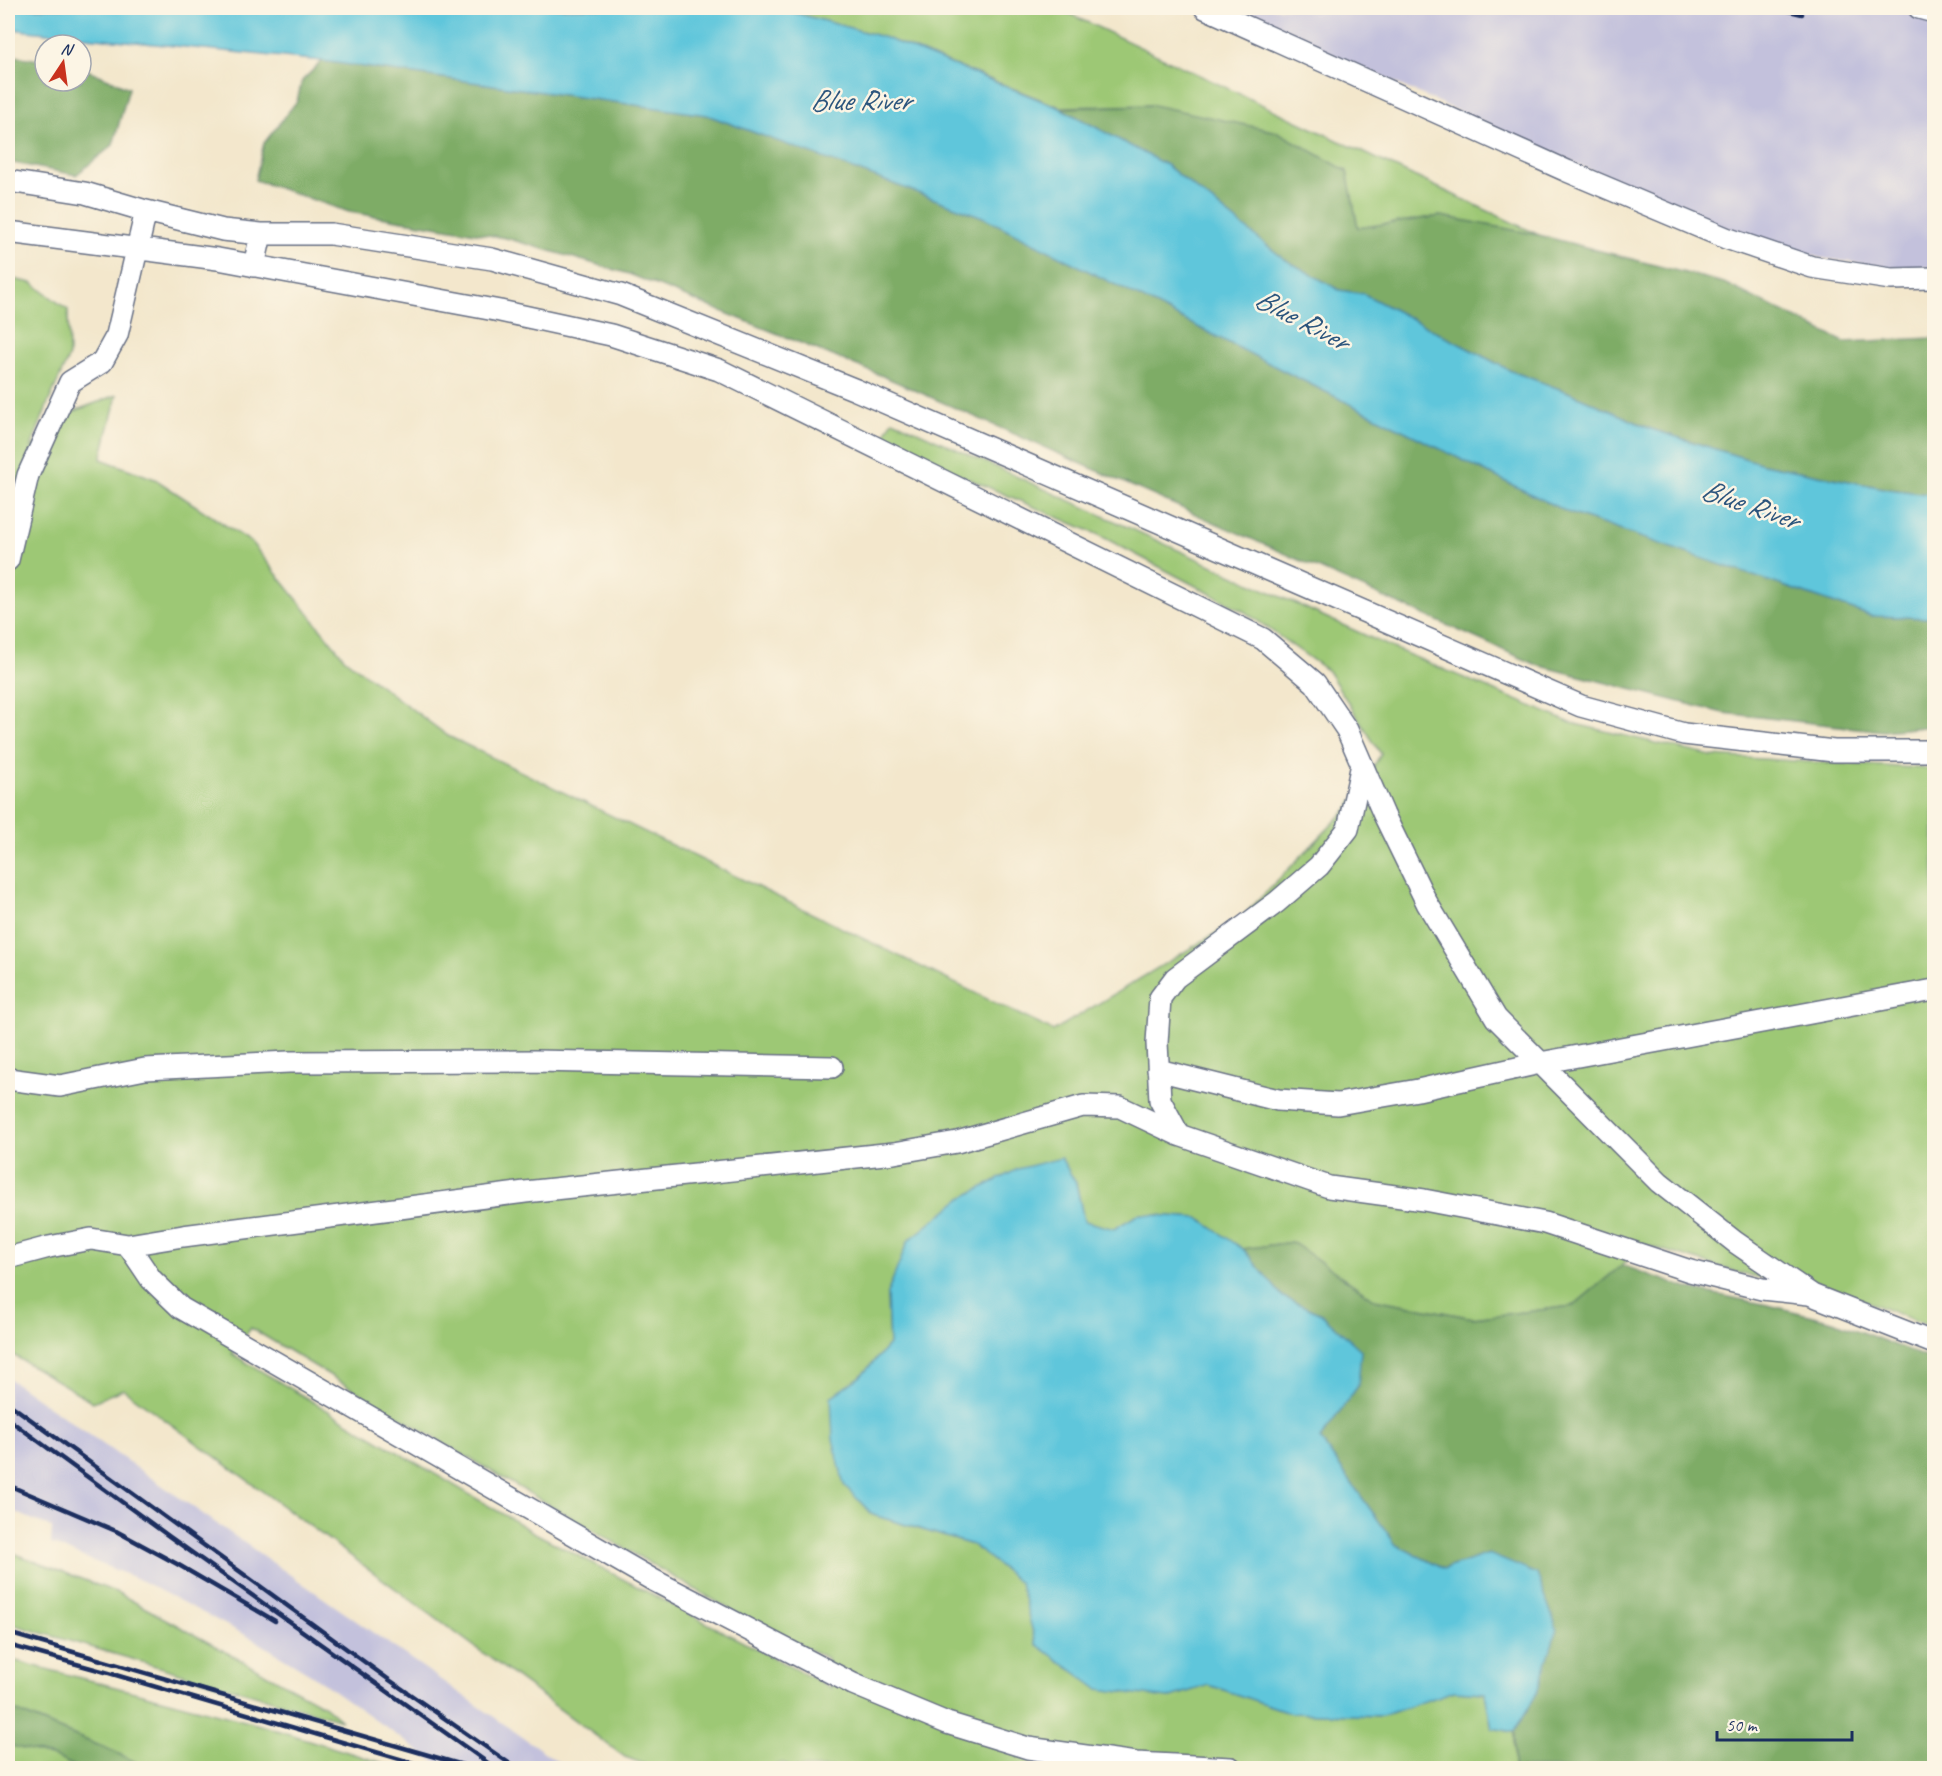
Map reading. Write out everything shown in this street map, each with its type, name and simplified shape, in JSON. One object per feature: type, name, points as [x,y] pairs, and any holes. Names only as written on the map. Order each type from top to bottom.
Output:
[{"type":"street","points":[[1205,8],[1567,171],[1726,238],[1812,267],[1891,279],[1935,278]]},
{"type":"street","points":[[1919,8],[1935,12]]},
{"type":"street","points":[[8,181],[85,193],[223,230],[261,234],[331,234],[492,259],[621,295],[856,390],[1581,706],[1684,734],[1834,751],[1935,751]]},
{"type":"street","points":[[8,560],[28,475],[70,382],[102,362],[117,335],[146,211]]},
{"type":"street","points":[[8,232],[254,266],[500,310],[611,335],[719,370],[1263,639],[1315,683],[1347,730],[1389,825],[1433,912],[1496,1018],[1659,1182],[1735,1242],[1812,1295],[1935,1342]]},
{"type":"street","points":[[254,266],[261,234]]},
{"type":"street","points":[[1179,1135],[1160,1100],[1157,1043],[1160,998],[1175,978],[1277,902],[1319,866],[1348,829],[1362,764]]},
{"type":"street","points":[[1158,1070],[1278,1100],[1338,1104],[1418,1090],[1540,1063],[1935,990]]},
{"type":"street","points":[[8,1079],[60,1086],[145,1069],[289,1062],[535,1061],[831,1067]]},
{"type":"street","points":[[8,1258],[91,1239],[128,1245],[525,1192],[894,1153],[957,1142],[1083,1106],[1120,1107],[1179,1135],[1329,1187],[1424,1200],[1545,1223],[1690,1271],[1762,1289],[1812,1295]]},
{"type":"street","points":[[128,1245],[151,1279],[182,1308],[653,1580],[853,1684],[947,1723],[1029,1748],[1136,1763],[1231,1768]]},
{"type":"shaded area","points":[[1228,8],[1934,8],[1934,267],[1893,268],[1821,258],[1744,236],[1628,187]]},
{"type":"shaded area","points":[[8,1378],[567,1768],[443,1768],[312,1675],[253,1639],[138,1579],[51,1544],[52,1528],[8,1509]]},
{"type":"green space","points":[[777,8],[1057,8],[1539,235],[1441,216],[1358,228],[1347,171],[1153,105],[1060,107],[883,37]]},
{"type":"green space","points":[[8,55],[33,59],[33,93],[93,93],[93,72],[129,88],[113,145],[76,175],[8,162]]},
{"type":"green space","points":[[322,61],[707,115],[983,217],[1567,512],[1871,616],[1934,618],[1934,726],[1883,731],[1723,713],[1537,665],[885,377],[629,274],[506,238],[349,212],[255,180],[264,143],[297,101],[302,81]]},
{"type":"green space","points":[[1153,105],[1278,132],[1347,171],[1358,228],[1441,216],[1539,235],[1724,283],[1844,342],[1934,338],[1934,495],[1888,489],[1763,464],[1651,429],[1573,394],[1511,371],[1364,294],[1339,290],[1284,259],[1166,165],[1060,108]]},
{"type":"green space","points":[[8,278],[32,283],[68,310],[69,356],[30,450],[61,416],[117,395],[101,459],[155,479],[251,542],[345,659],[448,736],[1053,1031],[1241,918],[1350,806],[1381,754],[1328,671],[1245,612],[1099,535],[881,441],[893,420],[1393,648],[1571,723],[1711,756],[1934,769],[1934,1328],[1806,1278],[1753,1277],[1646,1245],[1573,1306],[1473,1318],[1374,1299],[1292,1242],[1243,1249],[1198,1218],[1139,1214],[1114,1229],[1084,1221],[1076,1183],[887,1294],[889,1345],[861,1376],[831,1397],[873,1515],[973,1545],[1021,1583],[1036,1644],[1168,1698],[1209,1685],[1292,1713],[1382,1716],[1454,1691],[1485,1693],[1492,1728],[1514,1732],[1514,1768],[791,1768],[783,1763],[767,1768],[655,1768],[625,1757],[123,1389],[93,1402],[8,1352]],"holes":[[[251,1328],[453,1449],[743,1617],[827,1658],[831,1688],[533,1532],[232,1354]]]},
{"type":"green space","points":[[1292,1242],[1374,1299],[1473,1318],[1573,1306],[1622,1265],[1686,1288],[1833,1321],[1934,1360],[1934,1768],[1514,1768],[1514,1732],[1537,1693],[1489,1554],[1444,1569],[1396,1545],[1320,1439],[1358,1386],[1321,1314],[1283,1297],[1243,1249]]},
{"type":"green space","points":[[8,1551],[118,1593],[325,1706],[341,1720],[8,1623]]},
{"type":"green space","points":[[8,1659],[260,1725],[399,1768],[147,1768],[117,1753],[8,1708]]},
{"type":"green space","points":[[8,1708],[117,1753],[147,1768],[78,1768],[55,1757],[8,1745]]},
{"type":"green space","points":[[8,1745],[55,1757],[78,1768],[8,1768]]},
{"type":"water","name":"Blue River","points":[[8,8],[777,8],[883,37],[1060,108],[1166,165],[1284,259],[1339,290],[1364,294],[1511,371],[1573,394],[1651,429],[1763,464],[1888,489],[1934,495],[1934,618],[1871,616],[1567,512],[983,217],[707,115],[322,61],[93,38],[93,33],[47,33],[8,28]]},
{"type":"water","points":[[1061,1158],[1076,1183],[1084,1221],[1114,1229],[1139,1214],[1198,1218],[1243,1249],[1283,1297],[1321,1314],[1361,1350],[1358,1386],[1320,1439],[1396,1545],[1444,1569],[1489,1554],[1537,1574],[1557,1629],[1537,1693],[1514,1732],[1492,1728],[1485,1693],[1454,1691],[1382,1716],[1292,1713],[1209,1685],[1168,1698],[1098,1689],[1036,1644],[1020,1583],[973,1545],[873,1515],[844,1485],[833,1439],[831,1397],[861,1376],[889,1345],[887,1294],[908,1241],[962,1198],[1018,1169]]},
{"type":"railway","points":[[1777,8],[1802,14]]},
{"type":"railway","points":[[8,1403],[388,1679],[516,1768]]},
{"type":"railway","points":[[8,1419],[495,1768]]},
{"type":"railway","points":[[8,1485],[116,1531],[275,1621]]},
{"type":"railway","points":[[8,1633],[473,1768]]},
{"type":"railway","points":[[8,1645],[430,1768]]}]
